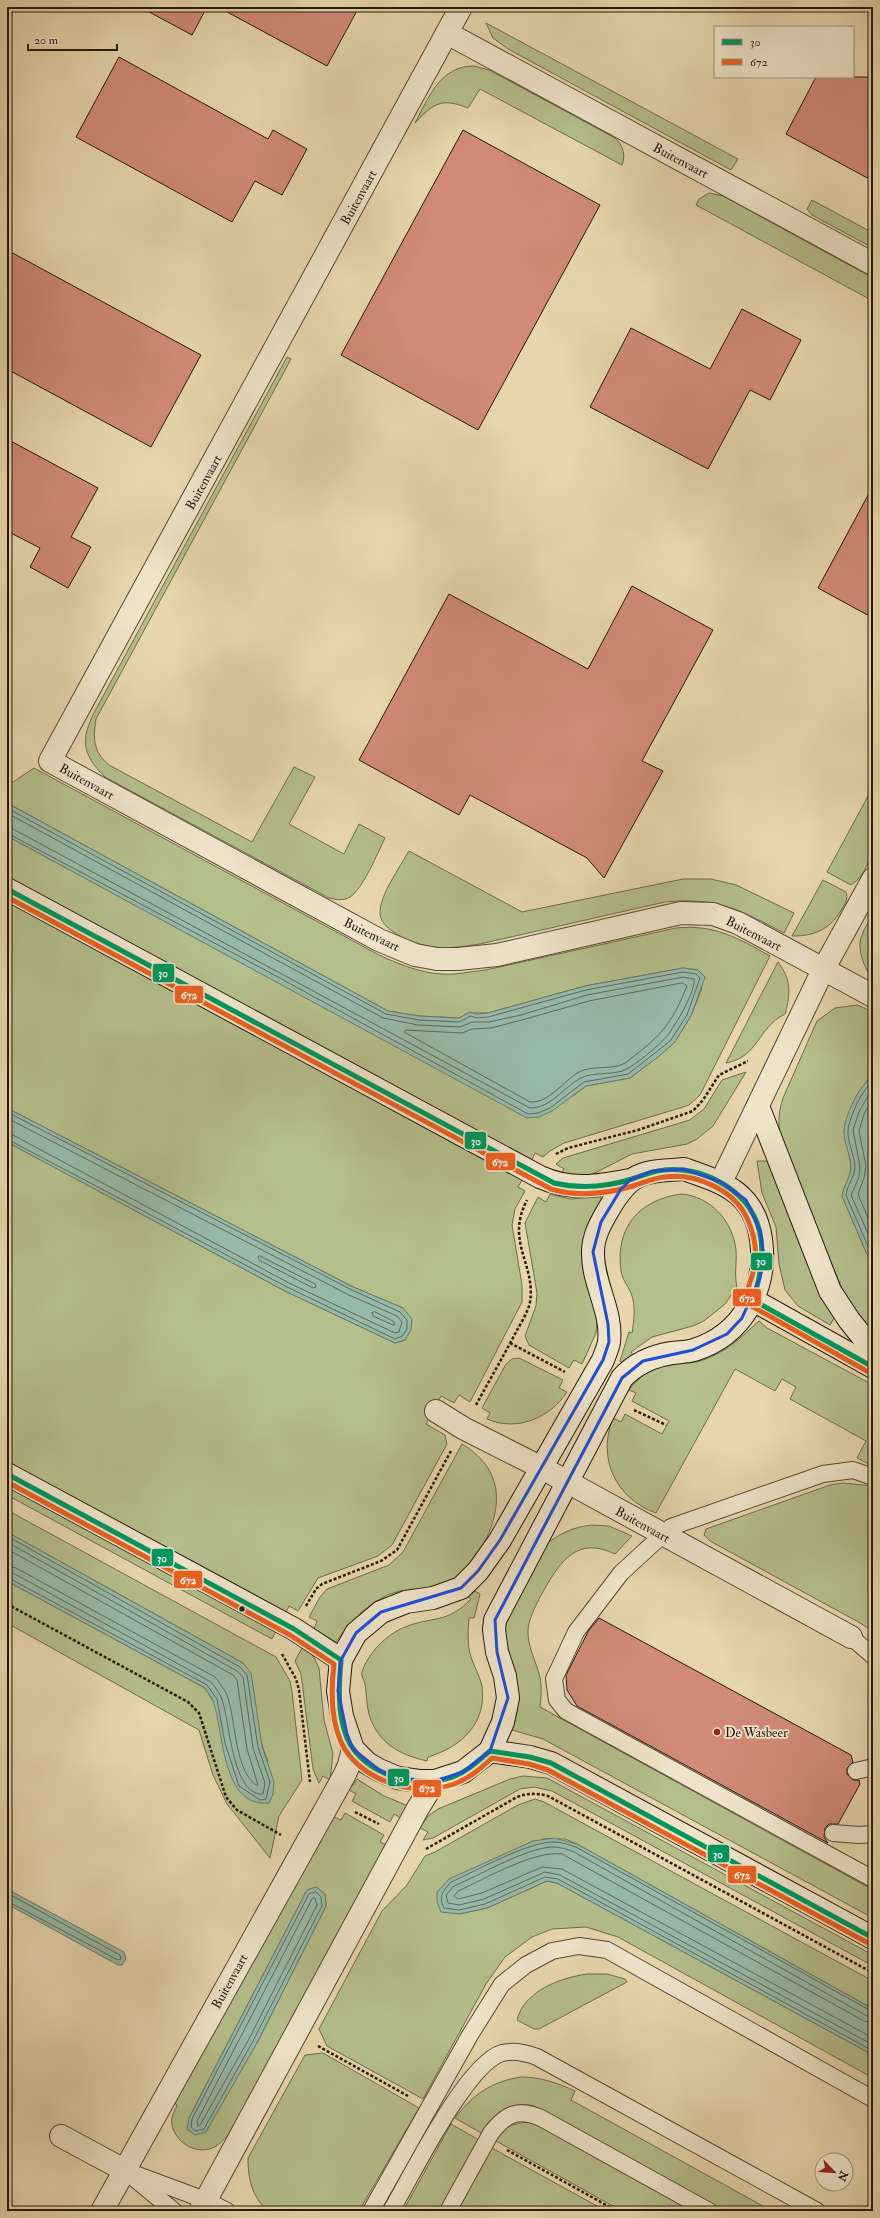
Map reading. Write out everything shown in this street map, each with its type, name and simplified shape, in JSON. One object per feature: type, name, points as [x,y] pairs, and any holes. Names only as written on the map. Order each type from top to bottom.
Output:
[{"type":"street","name":"Buitenvaart","points":[[461,7],[50,761],[379,940],[416,954],[437,959],[497,955],[682,913],[713,914],[738,923],[873,996]]},
{"type":"street","name":"Buitenvaart","points":[[447,33],[873,264]]},
{"type":"street","points":[[721,1182],[823,970],[873,879]]},
{"type":"street","points":[[7,889],[540,1177],[554,1183],[582,1188],[630,1180],[652,1171],[684,1169],[721,1182],[746,1200],[760,1230],[764,1257],[760,1278],[753,1300],[742,1318],[727,1334],[693,1350],[657,1356],[632,1367],[622,1378],[495,1620],[494,1630],[497,1652],[505,1676],[508,1698],[503,1722],[490,1751],[463,1772],[435,1781],[398,1778],[367,1763],[353,1749],[342,1716],[338,1691],[341,1660],[356,1633],[381,1612],[406,1602],[433,1598],[461,1588],[478,1571],[500,1540],[603,1360],[609,1342],[608,1324],[593,1252],[595,1236],[601,1222],[621,1189],[630,1180]]},
{"type":"street","points":[[758,1106],[830,1291],[849,1320],[873,1350]]},
{"type":"street","points":[[753,1300],[873,1367]]},
{"type":"street","name":"Buitenvaart","points":[[436,1411],[463,1428],[542,1468],[661,1535],[851,1637]]},
{"type":"street","points":[[7,1474],[294,1629],[341,1660]]},
{"type":"street","name":"Buitenvaart","points":[[102,2211],[346,1770],[353,1749]]},
{"type":"street","points":[[490,1751],[530,1757],[551,1763],[873,1938]]},
{"type":"street","points":[[203,2205],[415,1814],[435,1781]]},
{"type":"street","points":[[60,2136],[124,2170]]},
{"type":"lane","points":[[873,1477],[853,1470],[823,1474],[670,1527],[621,1573],[576,1632],[554,1679],[557,1700],[566,1712],[873,1879]]},
{"type":"lane","points":[[851,1637],[873,1656]]},
{"type":"lane","points":[[856,1771],[873,1767]]},
{"type":"lane","points":[[833,1833],[860,1835],[873,1834]]},
{"type":"lane","points":[[371,2211],[470,2035],[502,1984],[526,1965],[552,1951],[579,1946],[606,1950],[873,2099]]},
{"type":"lane","points":[[391,2211],[445,2116],[469,2082],[490,2060],[501,2054],[514,2052],[525,2052],[537,2057],[817,2211]]},
{"type":"lane","points":[[448,2211],[491,2133],[508,2116],[525,2113],[541,2118],[708,2211]]},
{"type":"lane","points":[[124,2170],[203,2205],[227,2211]]},
{"type":"lane","points":[[124,2170],[174,2211]]},
{"type":"path","points":[[294,1629],[309,1600],[322,1584],[381,1561],[397,1550],[510,1343],[530,1303],[529,1283],[518,1227],[522,1211],[540,1177],[555,1155],[568,1148],[638,1130],[693,1111],[719,1075],[738,1067],[752,1056]]},
{"type":"path","points":[[7,1604],[188,1702],[199,1713],[226,1797],[237,1810],[304,1846]]},
{"type":"path","points":[[314,2044],[342,2059]]},
{"type":"highlighted area","points":[[684,1169],[721,1182],[746,1200],[760,1230],[764,1257],[760,1278],[742,1318],[727,1334],[693,1350],[643,1361],[622,1378],[495,1620],[497,1652],[508,1698],[490,1751],[463,1772],[435,1781],[398,1778],[379,1770],[353,1749],[347,1734],[338,1691],[341,1660],[356,1633],[381,1612],[461,1588],[478,1571],[500,1540],[603,1360],[609,1342],[608,1324],[593,1252],[601,1222],[621,1189],[630,1180],[652,1171]]},
{"type":"green space","points":[[486,23],[738,159],[731,170],[508,49],[493,38]]},
{"type":"green space","points":[[474,66],[489,70],[615,138],[623,151],[624,158],[622,165],[480,89],[468,108],[451,103],[438,104],[427,111],[415,123],[425,103],[444,77],[452,71],[462,67]]},
{"type":"green space","points":[[709,193],[723,196],[873,278],[873,301],[696,205],[699,199]]},
{"type":"green space","points":[[812,200],[873,233],[873,248],[812,215],[807,209]]},
{"type":"green space","points":[[287,357],[291,359],[96,719],[95,744],[100,755],[109,765],[252,842],[294,767],[315,777],[289,824],[344,854],[359,824],[385,838],[370,870],[360,886],[350,897],[342,900],[329,898],[105,777],[92,761],[86,746],[87,730],[95,711]]},
{"type":"green space","points":[[34,768],[379,955],[397,963],[425,972],[455,974],[486,970],[676,928],[690,927],[714,930],[747,943],[770,956],[700,1095],[689,1105],[564,1143],[543,1157],[535,1153],[531,1162],[7,877],[7,836],[266,975],[573,1096],[586,1086],[630,1078],[674,1043],[691,1016],[702,988],[698,970],[683,968],[585,986],[488,1013],[468,1013],[459,1018],[419,1016],[388,1011],[7,803],[7,786]]},
{"type":"green space","points":[[873,787],[874,827],[871,854],[867,866],[860,877],[851,885],[827,872]]},
{"type":"green space","points":[[409,851],[522,912],[683,879],[711,879],[736,885],[794,913],[784,933],[740,911],[714,903],[699,901],[665,902],[480,944],[440,948],[427,946],[411,941],[394,932],[382,921],[380,914],[386,890]]},
{"type":"green space","points":[[823,880],[846,892],[847,899],[845,904],[833,921],[822,930],[808,935],[792,936]]},
{"type":"green space","points":[[7,900],[522,1180],[518,1187],[525,1191],[515,1209],[512,1225],[522,1285],[522,1302],[470,1402],[459,1395],[454,1403],[441,1396],[426,1424],[445,1435],[447,1444],[392,1545],[378,1556],[318,1578],[298,1611],[289,1606],[285,1614],[7,1462],[7,1142],[285,1291],[395,1343],[405,1340],[403,1308],[353,1287],[7,1108]]},
{"type":"green space","points":[[873,915],[873,979],[864,964],[860,952],[860,940],[865,927]]},
{"type":"green space","points":[[778,962],[788,980],[789,986],[785,1014],[769,1027],[752,1049],[745,1055],[737,1060],[726,1063]]},
{"type":"green space","points":[[857,1005],[873,1012],[873,1077],[867,1080],[844,1130],[851,1165],[850,1174],[842,1196],[873,1268],[873,1330],[864,1323],[846,1298],[781,1142],[779,1125],[779,1114],[783,1098],[817,1021],[835,1008]]},
{"type":"green space","points":[[746,1072],[713,1126],[697,1139],[687,1144],[632,1154],[593,1174],[583,1176],[560,1175],[564,1169],[556,1164],[563,1158],[690,1120],[704,1109],[722,1080]]},
{"type":"green space","points":[[757,1161],[767,1161],[834,1318],[830,1325],[798,1306],[785,1290],[779,1264],[776,1227],[762,1193]]},
{"type":"green space","points":[[550,1194],[570,1199],[600,1197],[602,1200],[591,1217],[587,1227],[597,1321],[596,1333],[582,1364],[574,1360],[569,1368],[529,1345],[525,1336],[536,1306],[537,1293],[525,1223],[538,1197],[546,1202]]},
{"type":"green space","points":[[681,1194],[692,1196],[710,1205],[725,1220],[734,1239],[736,1250],[737,1287],[725,1304],[704,1321],[693,1326],[652,1337],[631,1352],[633,1355],[625,1363],[620,1361],[629,1332],[632,1333],[634,1308],[633,1298],[621,1271],[620,1255],[622,1241],[626,1229],[633,1218],[642,1209],[653,1202],[666,1197]]},
{"type":"green space","points":[[759,1321],[767,1328],[873,1385],[873,1466],[857,1458],[866,1441],[790,1399],[796,1387],[782,1379],[775,1391],[735,1369],[656,1513],[642,1506],[620,1487],[613,1475],[607,1448],[613,1418],[621,1422],[625,1414],[662,1434],[669,1421],[632,1401],[636,1393],[629,1390],[641,1377],[657,1367],[669,1364],[691,1363],[720,1352],[733,1344]]},
{"type":"green space","points":[[519,1358],[563,1380],[559,1388],[567,1392],[552,1409],[532,1420],[510,1424],[498,1423],[487,1419],[490,1413],[482,1408],[506,1364],[512,1359]]},
{"type":"green space","points":[[462,1444],[476,1454],[486,1466],[493,1478],[496,1491],[494,1518],[489,1532],[470,1569],[464,1575],[443,1585],[405,1590],[374,1602],[357,1616],[336,1642],[314,1629],[317,1621],[309,1617],[320,1597],[327,1589],[389,1565],[403,1552]]},
{"type":"green space","points":[[843,1483],[873,1486],[873,1632],[862,1624],[710,1541],[704,1535],[706,1529],[830,1485]]},
{"type":"green space","points":[[7,1484],[276,1631],[272,1639],[7,1495]]},
{"type":"green space","points":[[7,1510],[276,1657],[290,1681],[302,1780],[279,1816],[270,1858],[227,1804],[213,1775],[199,1730],[7,1623],[7,1581],[205,1688],[213,1701],[268,1761],[258,1730],[251,1676],[243,1663],[7,1532]]},
{"type":"green space","points":[[592,1525],[609,1526],[632,1536],[615,1554],[602,1549],[591,1548],[572,1554],[557,1569],[536,1604],[529,1624],[528,1635],[530,1647],[541,1681],[540,1707],[873,1890],[873,1918],[543,1739],[512,1730],[518,1701],[515,1677],[506,1639],[505,1624],[546,1544],[568,1531],[579,1527]]},
{"type":"green space","points":[[475,1591],[480,1594],[474,1618],[469,1618],[468,1638],[471,1657],[482,1686],[482,1700],[476,1723],[461,1740],[440,1753],[428,1757],[427,1761],[398,1751],[383,1740],[373,1724],[369,1714],[365,1684],[362,1675],[365,1665],[373,1651],[392,1634],[405,1627],[447,1616],[462,1607],[471,1599],[468,1597]]},
{"type":"green space","points":[[303,1646],[311,1652],[319,1668],[324,1720],[333,1754],[330,1780],[323,1776],[319,1783],[313,1769],[301,1674],[295,1661]]},
{"type":"green space","points":[[523,1776],[547,1778],[873,1955],[873,1966],[552,1791],[534,1787],[520,1789],[433,1838],[423,1840],[428,1832],[420,1828],[428,1816],[438,1809],[510,1779]]},
{"type":"green space","points":[[357,1779],[384,1796],[406,1805],[407,1807],[402,1819],[394,1814],[390,1822],[352,1801],[356,1794],[349,1790]]},
{"type":"green space","points":[[535,1799],[544,1802],[873,1981],[873,2009],[577,1844],[565,1839],[543,1839],[459,1914],[487,1908],[547,1881],[557,1883],[873,2055],[873,2078],[618,1937],[586,1927],[552,1929],[532,1937],[505,1957],[486,1984],[423,2099],[327,2046],[319,2029],[382,1911],[407,1885],[425,1856],[435,1852],[518,1805]]},
{"type":"green space","points":[[345,1813],[384,1835],[380,1842],[388,1846],[232,2135],[229,2134],[218,2145],[212,2148],[202,2150],[195,2149],[183,2142],[174,2131],[172,2117],[177,2105],[173,2102],[332,1816],[341,1820]],"holes":[[[316,1887],[325,1894],[326,1906],[257,2043],[189,2118],[307,1890]]]},
{"type":"green space","points":[[587,1974],[607,1974],[625,1979],[627,1982],[539,2029],[534,2029],[517,2020],[527,2001],[544,1988],[566,1979]]},
{"type":"green space","points":[[323,2053],[419,2108],[359,2211],[268,2211],[258,2200],[252,2187],[248,2158],[305,2055]]},
{"type":"green space","points":[[521,2077],[549,2081],[575,2091],[571,2100],[772,2211],[725,2211],[534,2106],[518,2105],[504,2110],[493,2120],[483,2134],[455,2118],[469,2102],[484,2090],[500,2082]]},
{"type":"green space","points":[[528,2122],[543,2128],[695,2211],[622,2211],[496,2141],[501,2132],[505,2129]]},
{"type":"green space","points":[[451,2124],[479,2140],[441,2211],[403,2211]]},
{"type":"green space","points":[[490,2147],[606,2211],[456,2211]]},
{"type":"water","points":[[7,803],[388,1011],[419,1016],[459,1018],[470,1012],[477,1014],[488,1013],[585,986],[683,968],[698,970],[705,977],[691,1016],[674,1043],[658,1057],[630,1078],[586,1086],[552,1111],[539,1117],[527,1118],[7,836]]},
{"type":"water","points":[[873,1077],[873,1268],[842,1196],[851,1167],[844,1135],[845,1124],[858,1093],[868,1080]]},
{"type":"water","points":[[7,1108],[353,1287],[403,1308],[412,1319],[411,1330],[405,1340],[395,1343],[285,1291],[7,1142]]},
{"type":"water","points":[[7,1532],[243,1663],[251,1673],[262,1746],[274,1782],[273,1794],[269,1803],[253,1801],[242,1793],[233,1781],[227,1765],[217,1714],[212,1698],[205,1688],[7,1581]]},
{"type":"water","points":[[554,1838],[577,1844],[873,2009],[873,2055],[557,1883],[547,1881],[487,1908],[459,1914],[441,1912],[437,1902],[437,1892],[449,1879],[533,1841]]},
{"type":"water","points":[[316,1887],[325,1894],[326,1906],[257,2043],[206,2132],[195,2135],[187,2129],[189,2118],[307,1890]]},
{"type":"water","points":[[7,1889],[124,1952],[126,1959],[122,1965],[118,1965],[7,1904]]},
{"type":"building","points":[[140,7],[207,7],[192,35]]},
{"type":"building","points":[[218,7],[359,7],[327,66]]},
{"type":"building","points":[[119,57],[268,139],[273,130],[307,149],[282,195],[255,181],[232,222],[76,137]]},
{"type":"building","points":[[873,77],[873,181],[786,134],[815,78]]},
{"type":"building","points":[[463,130],[600,205],[478,430],[341,355]]},
{"type":"building","points":[[7,250],[201,355],[151,447],[7,369]]},
{"type":"building","points":[[742,309],[801,340],[770,400],[750,390],[708,469],[590,407],[631,328],[710,369]]},
{"type":"building","points":[[7,439],[98,488],[71,537],[91,547],[68,588],[30,567],[40,548],[7,531]]},
{"type":"building","points":[[873,486],[873,618],[818,588]]},
{"type":"building","points":[[632,586],[713,630],[642,761],[663,771],[604,878],[587,858],[470,795],[459,815],[359,760],[449,594],[588,669]]},
{"type":"building","name":"De Wasbeer","points":[[599,1618],[851,1755],[853,1762],[847,1768],[847,1774],[853,1780],[859,1780],[860,1784],[838,1824],[829,1824],[825,1828],[824,1837],[828,1843],[577,1706],[567,1690],[566,1675],[589,1630]]},
{"type":"transit line","name":"30","points":[[7,889],[554,1183],[574,1186],[603,1185],[622,1182],[655,1171],[664,1170],[691,1171],[716,1180],[733,1191],[746,1203],[754,1216],[760,1231],[762,1247],[761,1264],[753,1300],[873,1367]]},
{"type":"transit line","name":"672","points":[[7,897],[551,1189],[582,1194],[602,1193],[623,1189],[656,1178],[677,1176],[701,1181],[724,1192],[741,1208],[747,1218],[754,1242],[756,1260],[747,1291],[748,1304],[870,1373]]},
{"type":"transit line","name":"30","points":[[7,1474],[294,1629],[341,1660],[340,1710],[347,1738],[355,1751],[365,1762],[378,1770],[392,1776],[408,1780],[424,1782],[439,1781],[463,1772],[473,1766],[490,1751],[530,1757],[551,1763],[873,1938]]},
{"type":"transit line","name":"672","points":[[7,1482],[290,1635],[334,1664],[332,1703],[337,1732],[349,1756],[374,1776],[390,1783],[422,1789],[439,1788],[460,1782],[492,1758],[529,1764],[548,1770],[870,1944]]},
{"type":"place","name":"De Wasbeer","points":[[717,1732]]}]
